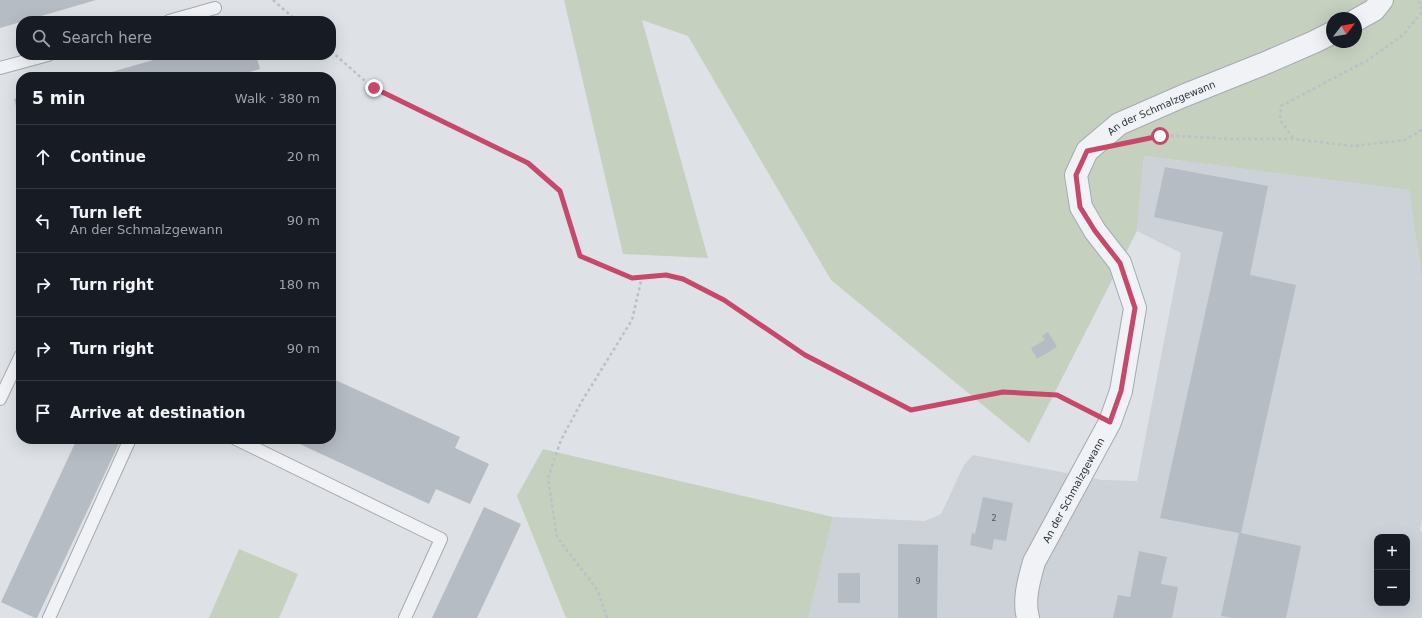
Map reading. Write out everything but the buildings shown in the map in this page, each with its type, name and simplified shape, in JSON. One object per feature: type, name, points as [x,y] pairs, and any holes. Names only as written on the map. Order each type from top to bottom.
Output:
[{"type":"street","points":[[1362,17],[1374,10],[1382,0]]},
{"type":"street","name":"An der Schmalzgewann","points":[[1028,618],[1026,611],[1028,585],[1034,562],[1110,422],[1121,391],[1135,308],[1120,263],[1095,231],[1080,207],[1076,175],[1087,151],[1119,124],[1326,36]]},
{"type":"lane","points":[[187,16],[215,8]]},
{"type":"lane","points":[[0,68],[30,60]]},
{"type":"lane","points":[[0,399],[16,365]]},
{"type":"lane","points":[[49,618],[128,444]]},
{"type":"lane","points":[[246,444],[441,539],[405,618]]},
{"type":"path","points":[[273,0],[291,16]]},
{"type":"path","points":[[1294,138],[1280,120],[1281,106],[1368,60],[1402,35],[1422,12],[1419,0]]},
{"type":"path","points":[[336,55],[374,88],[528,163],[560,191],[580,256],[632,278],[666,275],[683,279],[724,300],[805,355],[911,410],[1003,392],[1049,394],[1057,395],[1110,422]]},
{"type":"path","points":[[1138,140],[1160,136],[1232,139],[1294,138],[1353,146],[1404,140],[1422,130]]},
{"type":"path","points":[[607,618],[598,591],[557,538],[548,478],[561,440],[582,401],[632,320],[642,277]]},
{"type":"shaded area","points":[[1144,156],[1409,190],[1422,279],[1422,519],[1420,531],[1422,531],[1422,618],[808,618],[833,517],[925,521],[941,514],[964,465],[973,455],[1102,480],[1137,481],[1181,253],[1137,231]]},
{"type":"green space","points":[[564,0],[1422,0],[1422,279],[1409,190],[1144,156],[1137,231],[1029,443],[831,280],[688,36],[642,20],[708,258],[623,254]]},
{"type":"green space","points":[[543,449],[833,517],[808,618],[566,618],[517,496]]},
{"type":"green space","points":[[239,549],[298,574],[279,618],[209,618]]},
{"type":"route","points":[[374,88],[528,163],[560,191],[580,256],[632,278],[666,275],[683,279],[724,300],[805,355],[911,410],[1003,392],[1057,395],[1110,422],[1121,391],[1135,308],[1120,263],[1095,231],[1080,207],[1076,175],[1087,151],[1160,136]]}]
